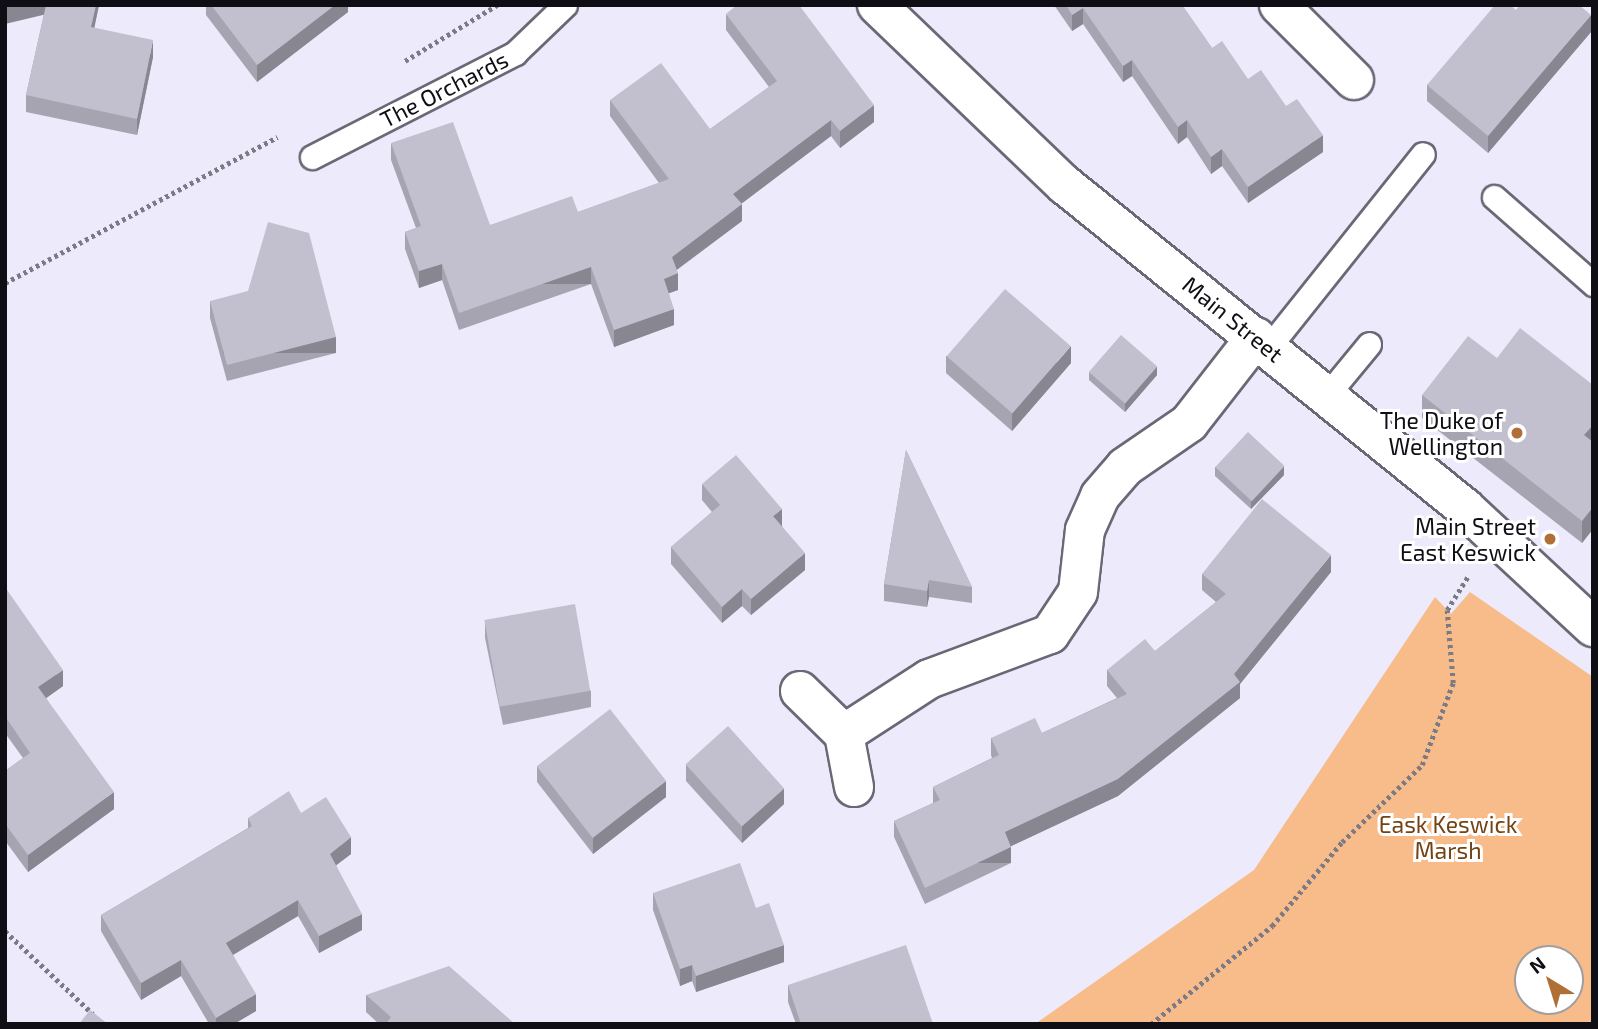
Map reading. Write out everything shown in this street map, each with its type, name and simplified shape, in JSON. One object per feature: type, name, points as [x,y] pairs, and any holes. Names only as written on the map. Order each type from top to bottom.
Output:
[{"type":"street","name":"Main Street","points":[[877,5],[1065,185],[1262,342],[1494,534],[1593,627]]},
{"type":"street","points":[[1279,5],[1354,80]]},
{"type":"street","points":[[844,734],[929,679],[1050,635],[1078,592],[1085,530],[1100,496],[1125,467],[1189,423],[1262,342]]},
{"type":"street","points":[[800,691],[844,734],[854,787]]},
{"type":"lane","name":"The Orchards","points":[[312,157],[515,53],[565,5]]},
{"type":"lane","points":[[1262,342],[1423,154]]},
{"type":"lane","points":[[1494,197],[1593,284]]},
{"type":"lane","points":[[1327,395],[1369,344]]},
{"type":"path","points":[[400,64],[497,5]]},
{"type":"path","points":[[5,283],[282,134]]},
{"type":"path","points":[[1152,1024],[1272,926],[1342,842],[1422,765],[1453,683],[1447,610],[1494,534]]},
{"type":"path","points":[[5,931],[103,1024]]},
{"type":"green space","name":"Eask Keswick Marsh","points":[[1470,592],[1593,677],[1593,1024],[1035,1024],[1254,870],[1435,597],[1451,614]]},
{"type":"building","points":[[46,5],[96,5],[91,27],[153,40],[137,119],[26,95]]},
{"type":"building","points":[[211,5],[335,5],[257,65]]},
{"type":"building","points":[[737,5],[799,5],[874,105],[840,131],[831,120],[733,194],[742,204],[672,257],[678,273],[664,279],[674,309],[614,330],[591,267],[459,313],[442,264],[419,271],[405,232],[421,226],[391,143],[453,122],[490,225],[572,196],[578,212],[669,179],[610,100],[661,63],[710,129],[777,81],[726,14]]},
{"type":"building","points":[[1066,5],[1182,5],[1212,48],[1222,41],[1248,79],[1261,70],[1286,106],[1297,99],[1323,135],[1248,187],[1222,149],[1211,157],[1187,120],[1178,127],[1132,60],[1123,66],[1083,8],[1072,15]]},
{"type":"building","points":[[1495,5],[1510,5],[1516,10],[1520,5],[1579,5],[1591,15],[1488,136],[1427,85]]},
{"type":"building","points":[[268,222],[309,233],[336,337],[227,365],[210,301],[248,291]]},
{"type":"building","points":[[1005,289],[1071,346],[1012,413],[947,356]]},
{"type":"building","name":"The Duke of Wellington","points":[[1520,328],[1593,385],[1593,425],[1584,435],[1593,442],[1593,507],[1582,521],[1422,395],[1468,336],[1497,358]]},
{"type":"building","points":[[1121,335],[1157,366],[1125,403],[1089,372]]},
{"type":"building","points":[[1248,432],[1285,466],[1252,501],[1215,467]]},
{"type":"building","points":[[906,450],[972,587],[929,580],[927,591],[884,584]]},
{"type":"building","points":[[736,455],[782,509],[773,516],[805,553],[751,599],[742,589],[722,607],[671,547],[720,505],[702,484]]},
{"type":"building","points":[[1262,499],[1331,555],[1234,674],[1240,682],[1118,779],[1005,832],[1011,847],[925,888],[894,821],[940,800],[933,787],[999,755],[991,738],[1035,718],[1042,733],[1127,694],[1107,670],[1145,639],[1155,651],[1226,594],[1202,574]]},
{"type":"building","points":[[5,587],[63,670],[38,687],[114,792],[28,855],[5,826],[5,771],[30,753],[5,716]]},
{"type":"building","points":[[575,604],[590,691],[500,707],[484,620]]},
{"type":"building","points":[[610,709],[666,781],[593,838],[537,766]]},
{"type":"building","points":[[728,726],[784,788],[742,827],[686,764]]},
{"type":"building","points":[[289,791],[301,813],[326,797],[351,837],[330,854],[362,914],[319,936],[298,900],[226,943],[256,994],[216,1018],[181,960],[141,983],[101,915],[252,826],[248,818]]},
{"type":"building","points":[[740,863],[756,908],[769,903],[784,945],[696,976],[692,965],[680,969],[653,893]]},
{"type":"building","points":[[906,945],[933,1024],[801,1024],[788,985]]},
{"type":"building","points":[[449,966],[515,1024],[386,1024],[391,1017],[366,995]]},
{"type":"building","points":[[90,1010],[108,1024],[79,1024]]},
{"type":"place","name":"The Duke of Wellington","points":[[1517,433]]},
{"type":"place","name":"Main Street East Keswick","points":[[1550,539]]}]
